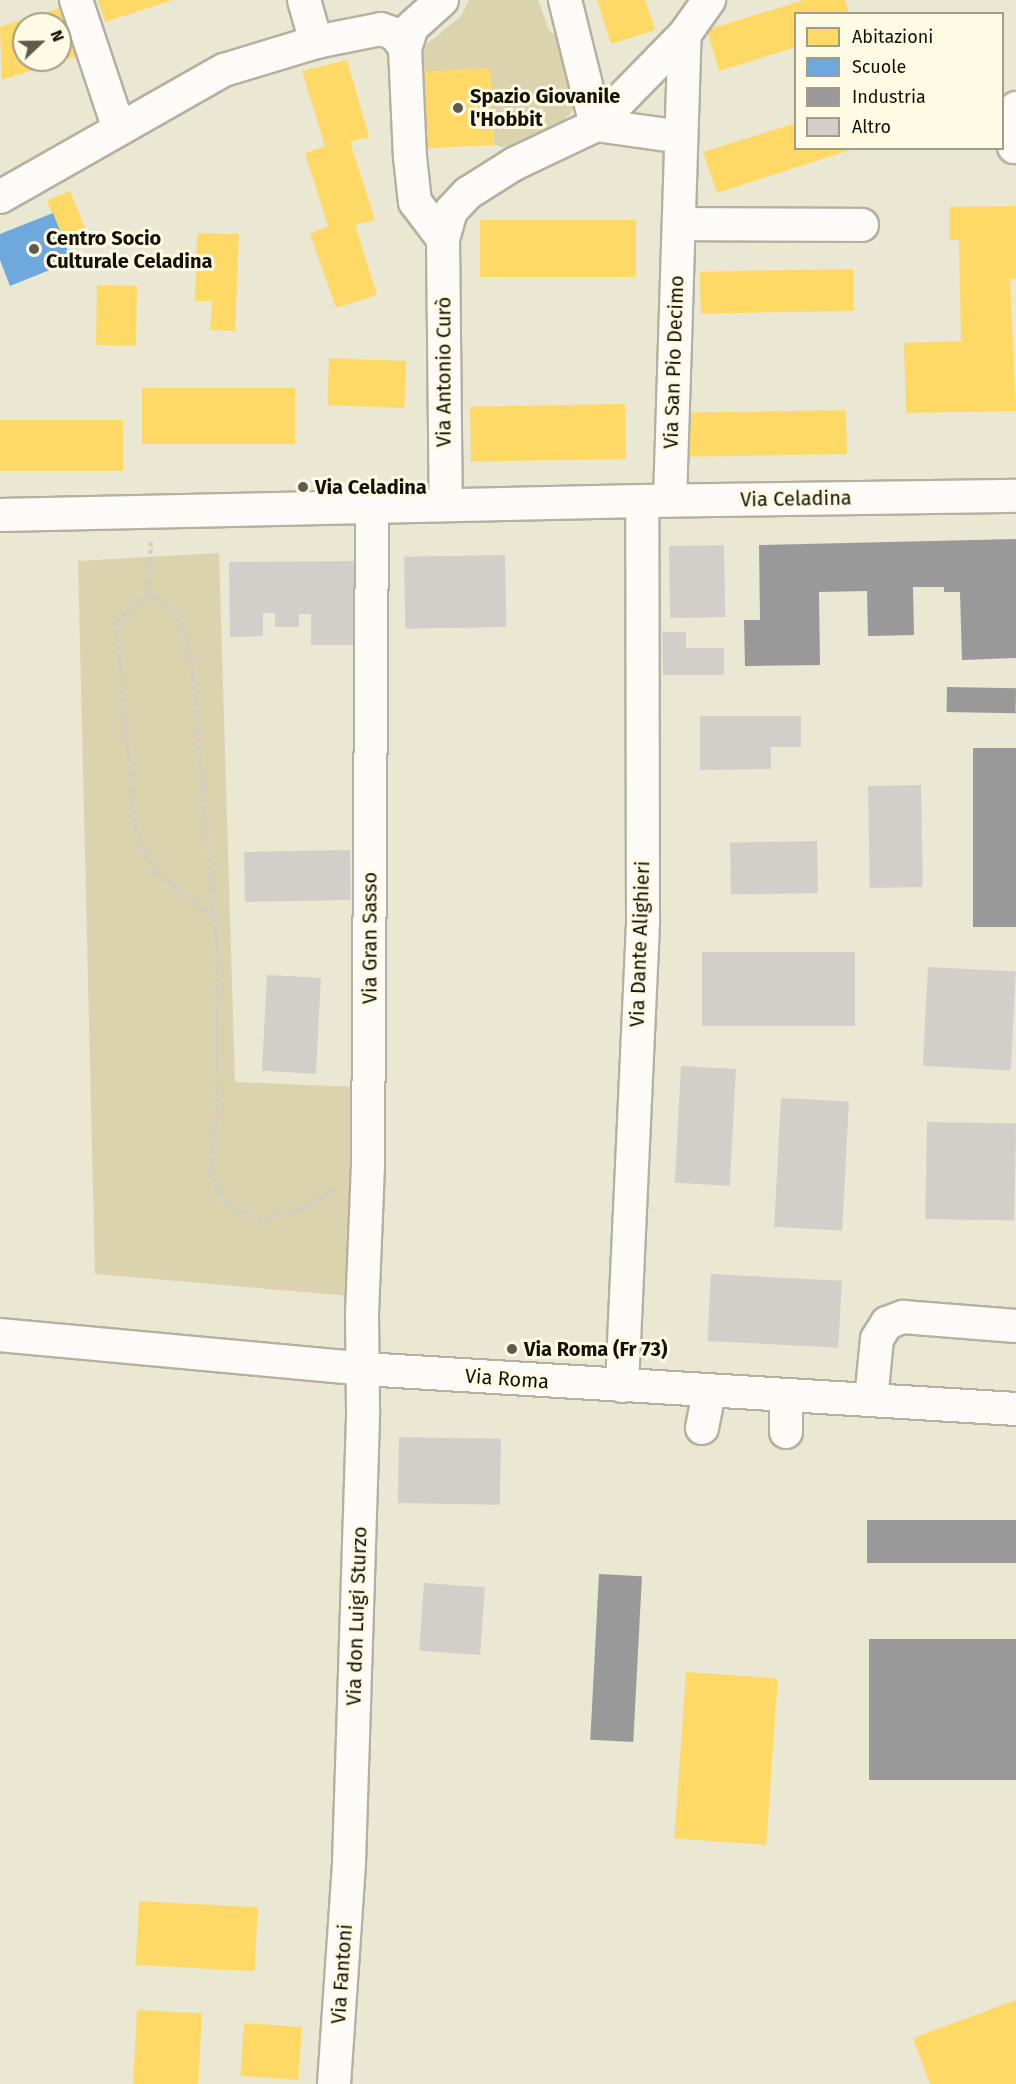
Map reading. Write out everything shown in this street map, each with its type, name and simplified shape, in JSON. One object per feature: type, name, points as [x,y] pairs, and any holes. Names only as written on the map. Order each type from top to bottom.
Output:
[{"type":"street","points":[[76,0],[119,129]]},
{"type":"street","points":[[304,0],[316,42]]},
{"type":"street","points":[[442,0],[412,27],[405,48],[410,157],[415,202],[443,239]]},
{"type":"street","points":[[565,0],[596,125],[681,137]]},
{"type":"street","name":"Via San Pio Decimo","points":[[596,125],[698,13]]},
{"type":"street","name":"Via San Pio Decimo","points":[[656,501],[679,224],[681,137],[698,13]]},
{"type":"street","points":[[0,196],[224,70],[316,42],[381,29],[394,34],[405,48]]},
{"type":"street","points":[[1014,147],[1016,108]]},
{"type":"street","name":"Via Antonio Curò","points":[[446,505],[443,239],[451,211],[468,193],[514,164],[596,125]]},
{"type":"street","points":[[679,224],[862,225]]},
{"type":"street","name":"Via Celadina","points":[[0,516],[446,505],[1016,496]]},
{"type":"street","name":"Via Dante Alighieri","points":[[622,1386],[643,919],[656,501]]},
{"type":"street","name":"Via Gran Sasso","points":[[364,1369],[362,1314],[368,1166],[372,507]]},
{"type":"street","points":[[871,1400],[877,1339],[887,1323],[903,1317],[1016,1326]]},
{"type":"street","name":"Via Roma","points":[[0,1335],[364,1369],[1016,1409]]},
{"type":"street","name":"Via don Luigi Sturzo","points":[[349,1863],[364,1369]]},
{"type":"street","points":[[702,1428],[709,1391]]},
{"type":"street","points":[[786,1396],[786,1432]]},
{"type":"street","name":"Via Fantoni","points":[[334,2084],[349,1863]]},
{"type":"path","points":[[152,512],[148,594],[116,623],[135,827],[154,872],[212,915]]},
{"type":"path","points":[[148,594],[174,611],[190,649],[212,915],[217,948],[217,1113],[210,1171],[222,1202],[257,1220],[305,1208],[368,1166]]},
{"type":"shaded area","points":[[469,0],[538,0],[549,30],[559,39],[576,98],[572,112],[562,121],[509,148],[494,145],[490,69],[422,72],[422,48],[461,16]]},
{"type":"shaded area","points":[[219,553],[235,1082],[355,1087],[351,1296],[95,1274],[78,561]]},
{"type":"building: Abitazioni","points":[[98,0],[173,0],[105,22]]},
{"type":"building: Abitazioni","points":[[597,0],[645,0],[655,30],[611,44]]},
{"type":"building: Abitazioni","points":[[804,0],[845,0],[848,12],[794,12],[794,48],[719,71],[707,30]]},
{"type":"building: Abitazioni","points":[[63,7],[65,12],[47,12]]},
{"type":"building: Abitazioni","points":[[12,23],[12,72],[27,72],[2,80],[0,27]]},
{"type":"building: Abitazioni","points":[[72,36],[78,56],[72,58]]},
{"type":"building: Abitazioni","points":[[347,60],[369,137],[350,142],[375,220],[355,225],[377,295],[336,308],[310,234],[328,226],[305,153],[325,146],[302,71]]},
{"type":"building: Abitazioni","name":"Spazio Giovanile l'Hobbit","points":[[490,68],[494,145],[426,148],[422,72]]},
{"type":"building: Abitazioni","points":[[794,124],[794,150],[850,150],[717,193],[703,152]]},
{"type":"building: Abitazioni","points":[[70,191],[85,229],[62,238],[47,200]]},
{"type":"building: Abitazioni","points":[[1016,206],[1016,279],[1010,279],[1016,411],[906,413],[904,343],[961,341],[959,240],[949,240],[949,207]]},
{"type":"building: Abitazioni","points":[[480,220],[636,220],[636,277],[480,277]]},
{"type":"building: Abitazioni","points":[[197,233],[239,234],[235,331],[210,330],[212,301],[195,301]]},
{"type":"building: Abitazioni","points":[[853,269],[854,311],[701,314],[700,272]]},
{"type":"building: Abitazioni","points":[[97,285],[137,286],[136,346],[96,345]]},
{"type":"building: Abitazioni","points":[[329,358],[406,361],[404,408],[327,405]]},
{"type":"building: Abitazioni","points":[[142,388],[295,388],[295,444],[142,444]]},
{"type":"building: Abitazioni","points":[[625,404],[626,459],[471,462],[470,407]]},
{"type":"building: Abitazioni","points":[[846,410],[847,454],[687,457],[686,413]]},
{"type":"building: Abitazioni","points":[[0,420],[123,420],[123,471],[0,471]]},
{"type":"building: Abitazioni","points":[[686,1672],[778,1678],[766,1845],[674,1839]]},
{"type":"building: Abitazioni","points":[[139,1901],[258,1907],[254,1971],[136,1965]]},
{"type":"building: Abitazioni","points":[[1016,2000],[1016,2084],[930,2084],[913,2038]]},
{"type":"building: Abitazioni","points":[[137,2010],[202,2013],[198,2084],[133,2084]]},
{"type":"building: Abitazioni","points":[[244,2023],[302,2027],[298,2080],[240,2076]]},
{"type":"building: Scuole","name":"Centro Socio Culturale Celadina","points":[[53,213],[72,261],[10,286],[0,260],[0,234]]},
{"type":"building: Industria","points":[[1016,539],[1016,658],[962,660],[960,592],[944,592],[944,587],[913,587],[914,635],[868,636],[867,591],[819,592],[820,665],[745,666],[744,620],[760,620],[759,545]]},
{"type":"building: Industria","points":[[947,687],[1016,688],[1016,713],[947,712]]},
{"type":"building: Industria","points":[[973,748],[1016,748],[1016,927],[973,927]]},
{"type":"building: Industria","points":[[867,1520],[1016,1520],[1016,1563],[867,1563]]},
{"type":"building: Industria","points":[[599,1574],[642,1576],[633,1742],[590,1740]]},
{"type":"building: Industria","points":[[869,1639],[1016,1639],[1016,1780],[869,1780]]},
{"type":"building: Altro","points":[[724,545],[725,617],[670,618],[669,546]]},
{"type":"building: Altro","points":[[505,555],[506,627],[405,629],[404,557]]},
{"type":"building: Altro","points":[[355,561],[356,645],[311,645],[311,614],[299,614],[299,627],[275,627],[275,613],[263,613],[263,636],[230,637],[229,562]]},
{"type":"building: Altro","points":[[662,632],[686,632],[686,648],[724,648],[724,675],[663,675]]},
{"type":"building: Altro","points":[[700,716],[801,716],[801,747],[771,747],[771,769],[700,770]]},
{"type":"building: Altro","points":[[921,785],[923,887],[870,888],[868,786]]},
{"type":"building: Altro","points":[[817,841],[818,893],[731,895],[730,843]]},
{"type":"building: Altro","points":[[350,850],[351,900],[245,902],[244,852]]},
{"type":"building: Altro","points":[[702,952],[855,952],[855,1026],[702,1026]]},
{"type":"building: Altro","points":[[928,967],[1016,972],[1011,1070],[923,1066]]},
{"type":"building: Altro","points":[[267,975],[321,978],[316,1074],[262,1071]]},
{"type":"building: Altro","points":[[681,1066],[736,1069],[730,1186],[675,1183]]},
{"type":"building: Altro","points":[[781,1098],[849,1102],[842,1230],[774,1227]]},
{"type":"building: Altro","points":[[927,1122],[1016,1124],[1014,1221],[925,1219]]},
{"type":"building: Altro","points":[[711,1274],[842,1281],[838,1348],[707,1341]]},
{"type":"building: Altro","points":[[399,1437],[501,1439],[500,1505],[398,1503]]},
{"type":"building: Altro","points":[[424,1583],[485,1587],[480,1655],[419,1651]]},
{"type":"place","name":"Spazio Giovanile l'Hobbit","points":[[458,108]]},
{"type":"place","name":"Centro Socio Culturale Celadina","points":[[34,249]]},
{"type":"place","name":"Via Celadina","points":[[303,487]]},
{"type":"place","name":"Via Roma (Fr 73)","points":[[512,1349]]}]
